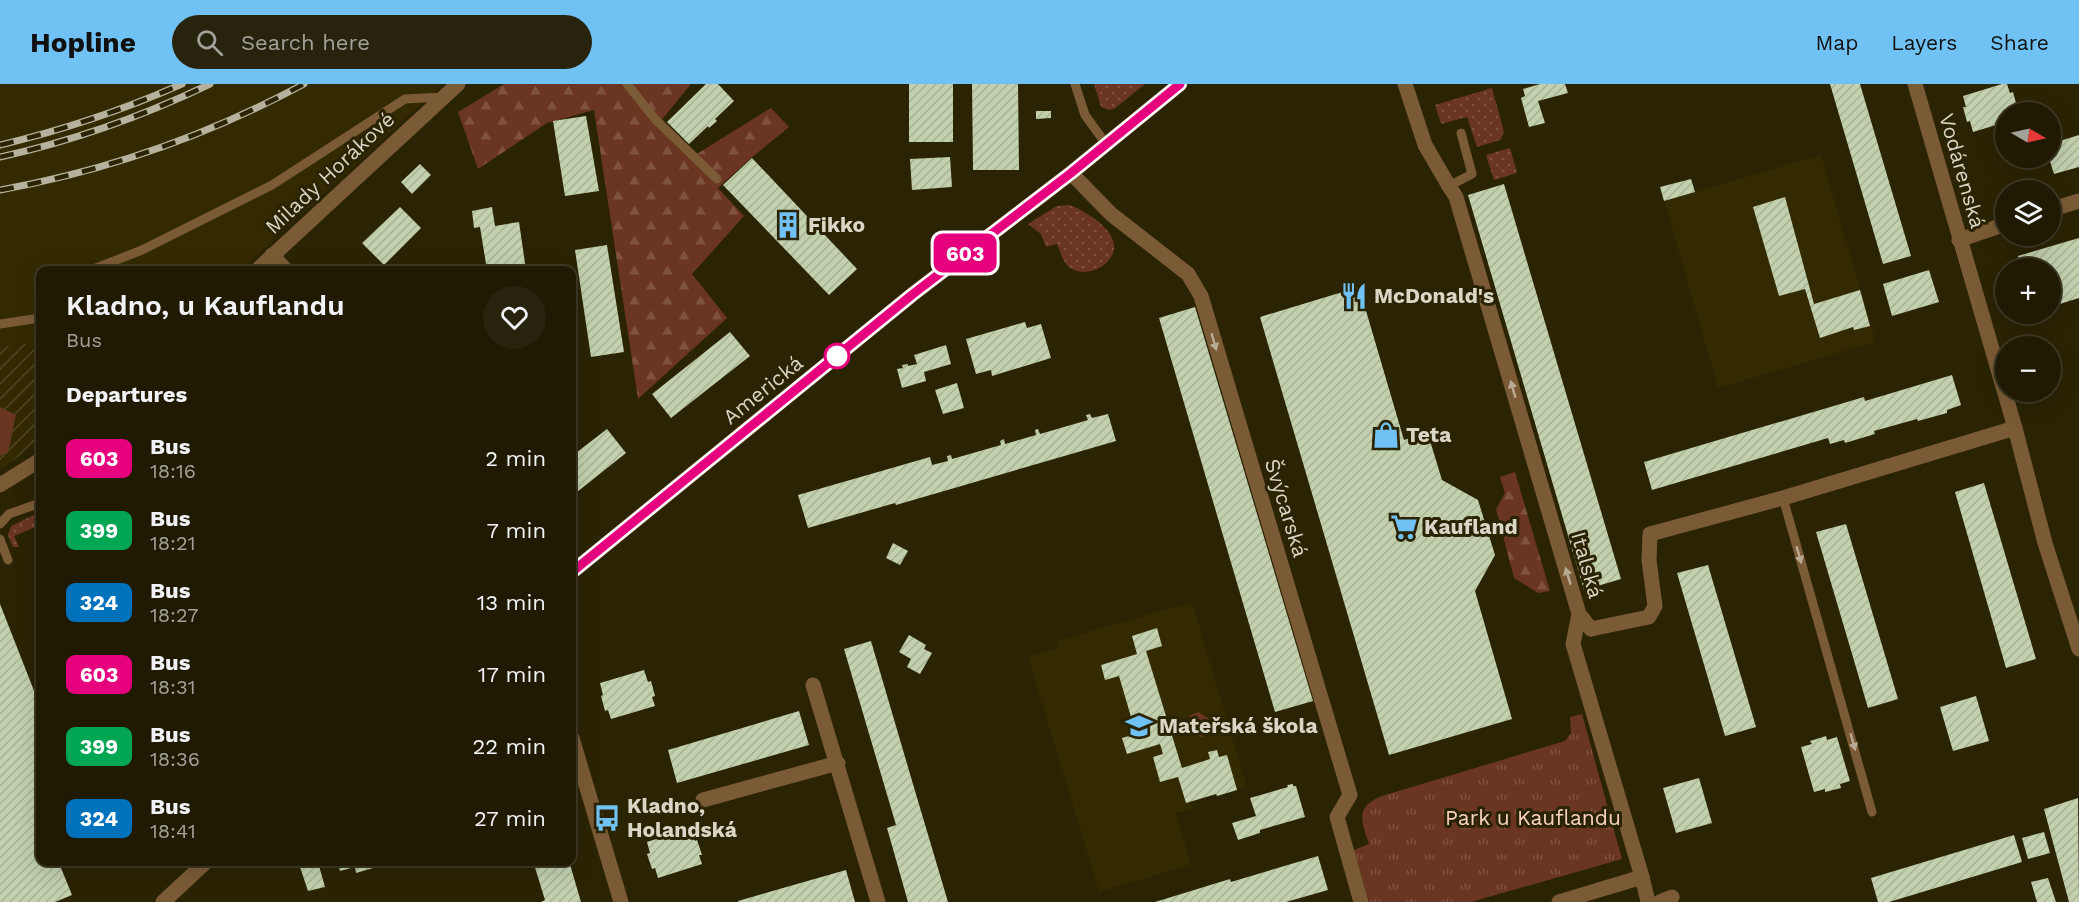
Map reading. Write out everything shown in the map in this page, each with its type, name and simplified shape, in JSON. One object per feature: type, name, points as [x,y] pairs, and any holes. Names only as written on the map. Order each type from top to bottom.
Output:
[{"type":"street","name":"Milady Horákové","points":[[261,266],[458,84]]},
{"type":"street","name":"Americká","points":[[576,569],[913,294],[1071,173],[1180,84]]},
{"type":"street","name":"Italská","points":[[1405,84],[1425,145],[1456,197],[1579,614],[1591,629],[1649,616],[1655,606],[1649,560],[1650,534],[1783,498],[2014,428]]},
{"type":"street","name":"Vodárenská","points":[[1915,84],[2045,543],[2079,649]]},
{"type":"street","name":"Švýcarská","points":[[1071,173],[1111,214],[1188,274],[1201,296],[1350,795],[1337,818],[1361,902]]},
{"type":"street","points":[[2061,207],[2079,201]]},
{"type":"street","points":[[1959,240],[1995,228]]},
{"type":"street","points":[[272,255],[282,266]]},
{"type":"street","points":[[0,485],[36,462]]},
{"type":"street","points":[[1579,614],[1573,644],[1648,902]]},
{"type":"street","points":[[813,685],[878,902]]},
{"type":"street","points":[[576,751],[621,902]]},
{"type":"street","points":[[703,800],[838,763]]},
{"type":"street","points":[[163,902],[202,866]]},
{"type":"street","points":[[1559,902],[1642,877]]},
{"type":"lane","points":[[627,84],[655,119],[717,179]]},
{"type":"lane","points":[[1075,84],[1085,115],[1106,144]]},
{"type":"lane","points":[[101,266],[142,250],[272,185],[405,99],[444,97]]},
{"type":"lane","points":[[1449,186],[1472,174],[1461,133]]},
{"type":"lane","points":[[0,324],[36,319]]},
{"type":"lane","points":[[1783,498],[1872,812]]},
{"type":"lane","points":[[0,524],[9,514],[36,504]]},
{"type":"lane","points":[[0,539],[8,560]]},
{"type":"shaded area","points":[[0,84],[443,84],[245,266],[36,266],[36,342],[0,347]]},
{"type":"shaded area","points":[[1821,155],[1876,342],[1718,388],[1664,201]]},
{"type":"shaded area","points":[[36,342],[36,443],[0,470],[0,347]]},
{"type":"shaded area","name":"Mateřská škola","points":[[1192,602],[1247,787],[1191,801],[1193,809],[1176,813],[1191,865],[1099,892],[1028,657],[1058,648],[1056,641]]},
{"type":"green space","points":[[504,84],[691,84],[660,122],[692,157],[771,108],[789,127],[718,188],[744,216],[692,274],[727,318],[638,399],[594,110],[547,123],[478,169],[458,112]]},
{"type":"green space","points":[[1094,84],[1145,84],[1114,109],[1109,110],[1101,107]]},
{"type":"green space","points":[[1492,88],[1504,132],[1500,140],[1477,147],[1467,117],[1441,124],[1435,105]]},
{"type":"green space","points":[[1510,148],[1517,173],[1494,180],[1486,155]]},
{"type":"green space","points":[[1069,205],[1092,217],[1112,237],[1114,245],[1110,259],[1093,271],[1072,269],[1064,260],[1057,244],[1046,247],[1041,234],[1028,224],[1057,206]]},
{"type":"green space","points":[[0,407],[16,415],[8,452],[0,456]]},
{"type":"green space","points":[[1515,472],[1550,591],[1538,593],[1514,578],[1496,509],[1505,493],[1500,477]]},
{"type":"green space","points":[[36,514],[36,527],[14,536],[19,547],[13,547],[8,535],[11,526]]},
{"type":"green space","points":[[1198,712],[1208,718],[1214,732],[1201,737],[1194,735],[1189,716]]},
{"type":"green space","name":"Park u Kauflandu","points":[[1582,714],[1622,859],[1471,902],[1369,902],[1354,850],[1369,844],[1362,821],[1367,805],[1382,796],[1565,741],[1571,733],[1570,717]]},
{"type":"building","points":[[706,84],[718,84],[734,101],[715,119],[717,121],[709,128],[708,126],[689,144],[667,122]]},
{"type":"building","points":[[909,84],[953,84],[953,142],[909,142]]},
{"type":"building","points":[[972,84],[1018,84],[1019,170],[973,170]]},
{"type":"building","points":[[1540,84],[1565,84],[1568,93],[1538,101],[1545,123],[1529,127],[1521,98],[1525,96],[1523,89]]},
{"type":"building","points":[[1830,84],[1860,84],[1911,256],[1883,264]]},
{"type":"building","points":[[2007,84],[2010,93],[2013,92],[2016,102],[1995,102],[1995,125],[1973,132],[1970,121],[1967,122],[1963,96]]},
{"type":"building","points":[[1036,111],[1051,111],[1051,118],[1036,119]]},
{"type":"building","points":[[586,116],[599,191],[565,196],[553,121]]},
{"type":"building","points":[[2079,135],[2079,167],[2054,174],[2052,168],[2061,168],[2061,141]]},
{"type":"building","points":[[950,157],[952,187],[912,190],[910,159]]},
{"type":"building","name":"Fikko","points":[[752,158],[857,269],[829,295],[723,185]]},
{"type":"building","points":[[420,164],[431,175],[412,194],[401,182]]},
{"type":"building","points":[[1691,179],[1695,192],[1664,201],[1660,187]]},
{"type":"building","points":[[1504,184],[1621,579],[1584,590],[1468,195]]},
{"type":"building","points":[[1785,197],[1814,304],[1860,290],[1870,326],[1854,330],[1853,327],[1820,338],[1805,289],[1779,296],[1753,207]]},
{"type":"building","points":[[400,207],[421,228],[384,265],[362,243]]},
{"type":"building","points":[[492,207],[495,226],[519,222],[525,266],[486,266],[480,227],[474,228],[472,211]]},
{"type":"building","points":[[2079,238],[2079,298],[2061,304],[2061,258],[2019,258],[2018,256],[2052,246],[2061,246],[2061,243]]},
{"type":"building","points":[[607,245],[624,352],[591,357],[575,250]]},
{"type":"building","points":[[1929,270],[1939,302],[1892,316],[1883,284]]},
{"type":"building","name":"Kaufland","points":[[1359,287],[1404,440],[1420,435],[1431,444],[1442,480],[1478,500],[1495,555],[1475,591],[1512,719],[1389,755],[1260,317]]},
{"type":"building","points":[[1195,307],[1313,701],[1275,712],[1159,318]]},
{"type":"building","points":[[1025,322],[1027,328],[1041,324],[1051,358],[992,376],[991,370],[976,374],[966,339]]},
{"type":"building","points":[[730,332],[750,356],[671,418],[652,394]]},
{"type":"building","points":[[946,345],[951,364],[924,372],[926,381],[902,388],[897,369],[903,368],[902,365],[917,364],[914,355]]},
{"type":"building","points":[[1952,375],[1961,405],[1947,410],[1947,413],[1874,431],[1875,434],[1845,443],[1844,440],[1830,444],[1828,438],[1652,490],[1644,462],[1864,397],[1865,401]]},
{"type":"building","points":[[957,383],[964,408],[943,414],[935,390]]},
{"type":"building","points":[[1090,414],[1092,418],[1108,414],[1116,441],[808,528],[798,495],[930,457],[932,465],[948,461],[947,456],[951,455],[952,459],[1001,445],[1000,441],[1004,439],[1005,444],[1036,435],[1035,430],[1038,429],[1040,434],[1088,420],[1086,415]]},
{"type":"building","points":[[607,429],[626,453],[576,493],[576,453]]},
{"type":"building","points":[[1984,483],[2036,659],[2006,668],[1955,492]]},
{"type":"building","points":[[1846,524],[1898,699],[1868,708],[1816,532]]},
{"type":"building","points":[[893,543],[908,551],[900,565],[886,558]]},
{"type":"building","points":[[1708,565],[1756,727],[1725,736],[1677,573]]},
{"type":"building","points":[[0,604],[36,696],[36,866],[60,866],[72,895],[55,902],[0,902]]},
{"type":"building","points":[[1157,628],[1162,646],[1146,651],[1182,768],[1210,759],[1208,752],[1217,750],[1219,757],[1227,755],[1237,790],[1186,803],[1178,777],[1160,782],[1153,757],[1163,754],[1160,744],[1127,754],[1122,738],[1136,734],[1119,676],[1105,680],[1101,665],[1137,654],[1132,636]]},
{"type":"building","points":[[909,635],[926,645],[924,649],[932,653],[920,674],[907,667],[911,659],[899,652]]},
{"type":"building","points":[[871,641],[948,902],[908,902],[887,828],[896,825],[844,649]]},
{"type":"building","points":[[644,670],[648,682],[651,681],[655,706],[611,719],[608,710],[605,711],[600,683]]},
{"type":"building","points":[[1976,696],[1989,741],[1953,751],[1940,707]]},
{"type":"building","points":[[799,711],[809,745],[677,783],[668,750]]},
{"type":"building","points":[[1826,736],[1827,740],[1837,737],[1850,781],[1840,784],[1841,788],[1814,792],[1801,747],[1812,744],[1810,741]]},
{"type":"building","points":[[1699,778],[1712,823],[1676,833],[1663,788]]},
{"type":"building","points":[[1293,784],[1296,786],[1305,817],[1260,830],[1260,833],[1238,840],[1232,823],[1256,816],[1250,798]]},
{"type":"building","points":[[2078,798],[2079,902],[2069,902],[2044,809]]},
{"type":"building","points":[[691,828],[702,855],[699,855],[702,864],[658,878],[647,854],[650,853],[647,842]]},
{"type":"building","points":[[2044,832],[2050,853],[2028,859],[2022,838]]},
{"type":"building","points":[[2014,835],[2022,862],[1889,902],[1878,902],[1871,878]]},
{"type":"building","points":[[1318,856],[1328,890],[1286,902],[1155,902],[1230,879],[1231,882]]},
{"type":"building","points":[[319,866],[325,887],[308,891],[300,867]]},
{"type":"building","points":[[338,866],[380,866],[356,873],[355,867],[340,871]]},
{"type":"building","points":[[535,866],[570,866],[581,902],[541,902],[545,900]]},
{"type":"building","points":[[846,870],[855,902],[738,902],[738,901]]},
{"type":"building","points":[[2048,878],[2056,902],[2037,902],[2031,882]]},
{"type":"railway","points":[[0,145],[92,119],[182,84]]},
{"type":"railway","points":[[0,157],[107,126],[159,107],[210,84]]},
{"type":"railway","points":[[0,190],[79,173],[156,149],[231,119],[304,84]]},
{"type":"bus line","name":"603","points":[[576,569],[913,294],[1071,173],[1180,84]]},
{"type":"place","name":"Fikko","points":[[788,225]]},
{"type":"place","name":"McDonald's","points":[[1354,296]]},
{"type":"place","name":"Teta","points":[[1386,435]]},
{"type":"place","name":"Kaufland","points":[[1404,527]]},
{"type":"place","name":"Mateřská škola","points":[[1139,726]]},
{"type":"place","name":"Kladno, Holandská","points":[[607,818]]}]
